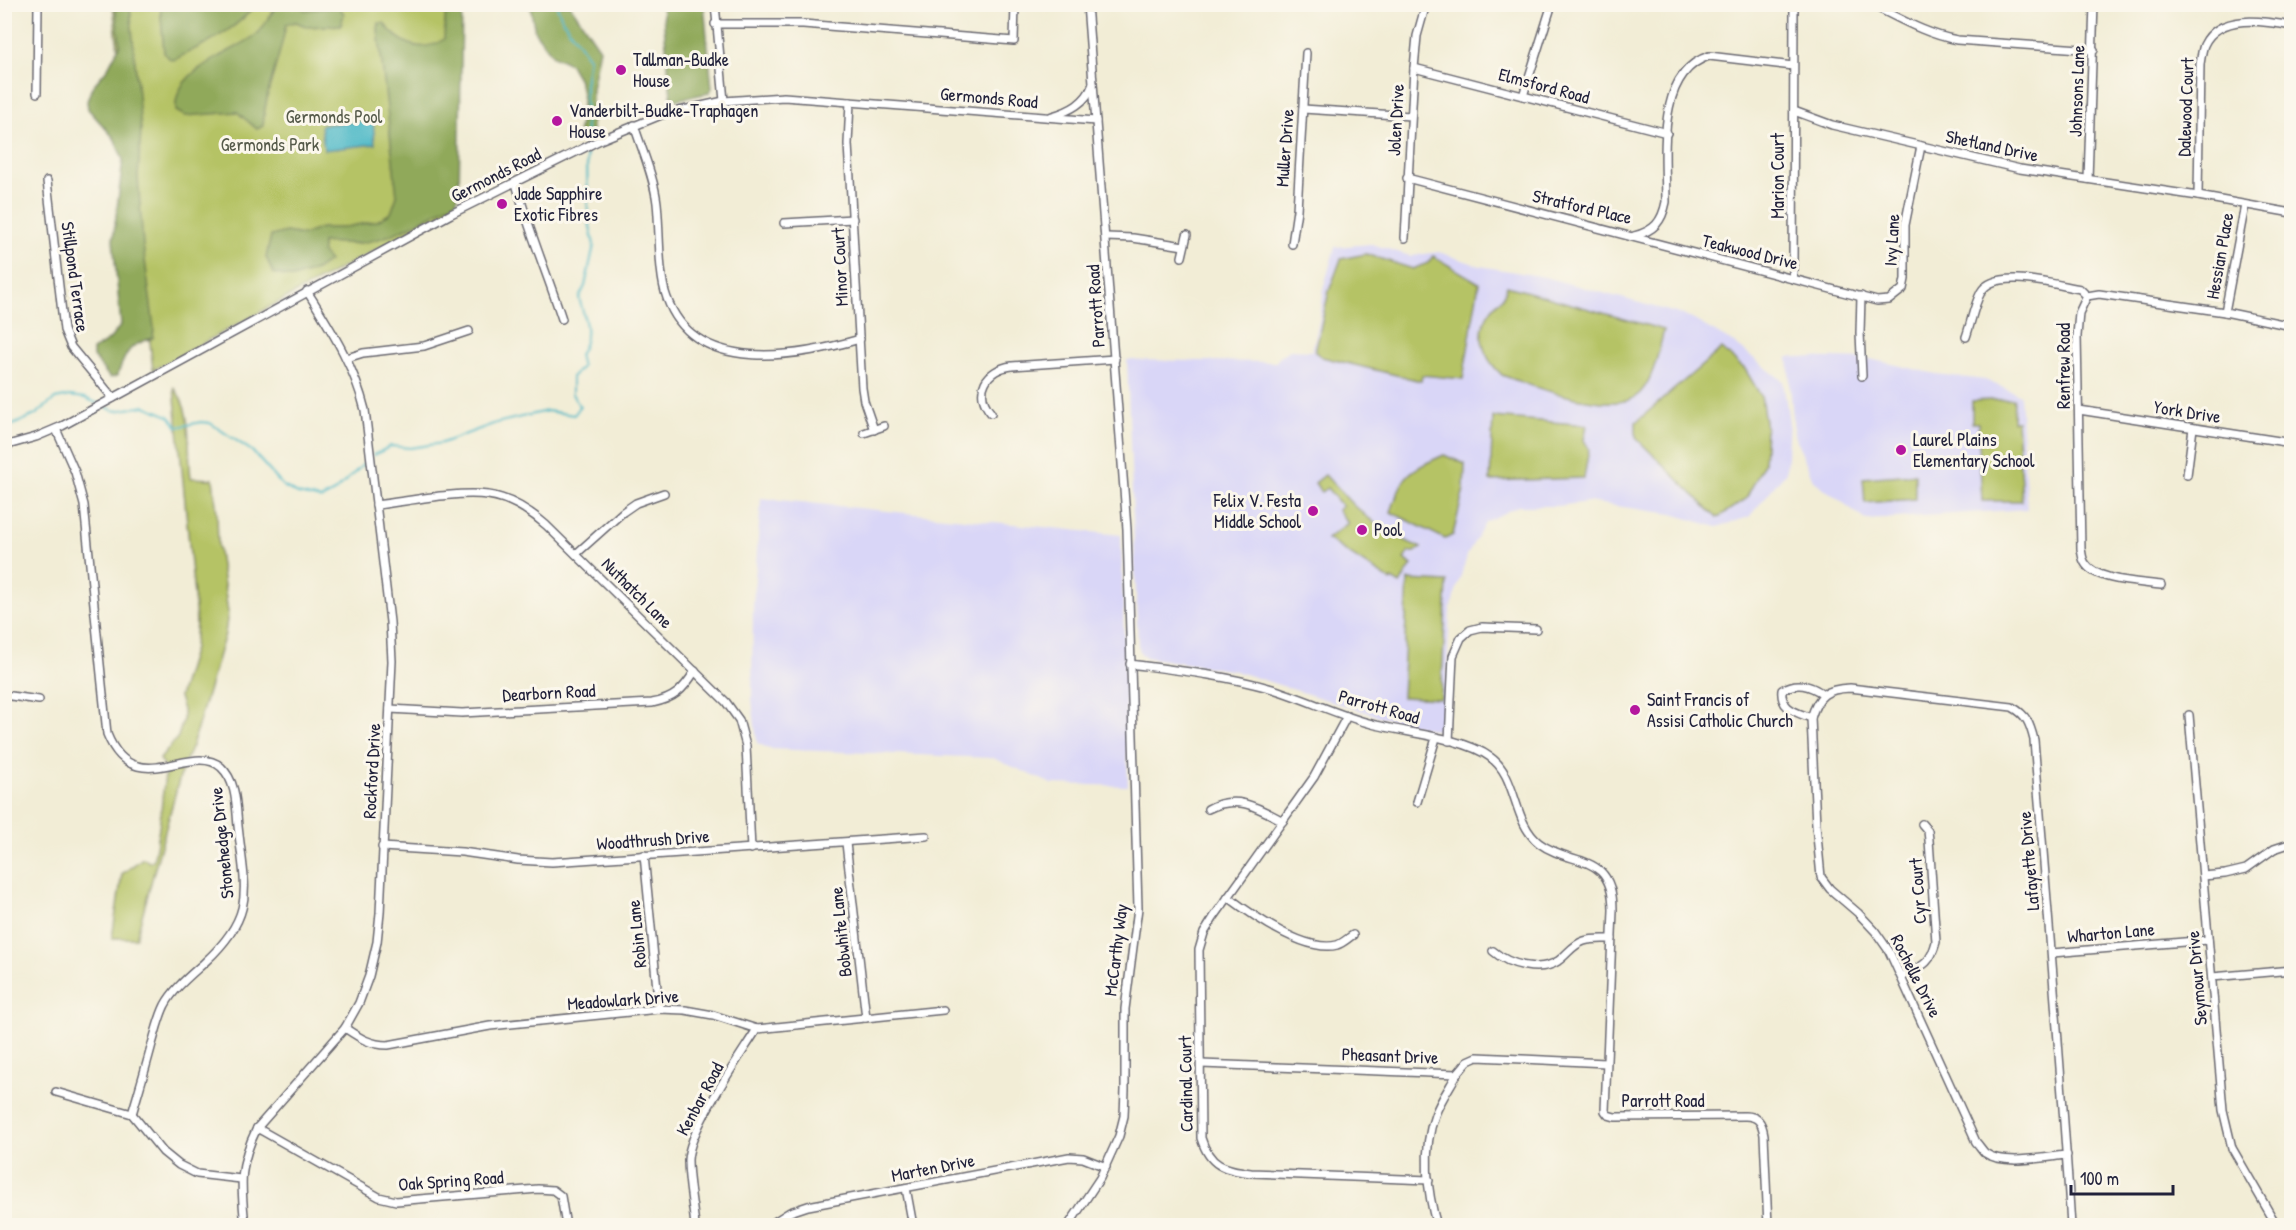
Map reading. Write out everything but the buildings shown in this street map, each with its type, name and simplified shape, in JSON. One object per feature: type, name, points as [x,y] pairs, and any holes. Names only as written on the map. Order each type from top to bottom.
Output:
[{"type":"street","points":[[37,93],[38,4]]},
{"type":"street","points":[[715,4],[723,101]]},
{"type":"street","points":[[716,24],[803,24],[1014,41],[1015,4]]},
{"type":"street","points":[[1088,4],[1096,121]]},
{"type":"street","name":"Jolen Drive","points":[[1405,238],[1414,68],[1417,36],[1426,4]]},
{"type":"street","points":[[1523,96],[1552,4]]},
{"type":"street","points":[[1794,4],[1794,111]]},
{"type":"street","points":[[1870,4],[1918,29],[1937,36],[1957,40],[2094,50]]},
{"type":"street","name":"Johnsons Lane","points":[[2088,179],[2094,4]]},
{"type":"street","name":"Dalewood Court","points":[[2198,196],[2200,64],[2204,45],[2213,32],[2227,25],[2263,21],[2292,26]]},
{"type":"street","name":"Muller Drive","points":[[1292,244],[1297,210],[1306,53]]},
{"type":"street","name":"Stratford Place","points":[[1407,178],[1631,237],[1645,233],[1656,227],[1663,216],[1666,202],[1667,133],[1672,96],[1678,80],[1687,67],[1709,56],[1793,66]]},
{"type":"street","name":"Elmsford Road","points":[[1414,68],[1667,133]]},
{"type":"street","name":"Germonds Road","points":[[1046,117],[1077,106],[1089,94],[1093,82]]},
{"type":"street","name":"Germonds Road","points":[[4,446],[56,429],[307,291],[516,183],[600,140],[671,112],[723,101],[784,97],[1096,121]]},
{"type":"street","name":"Minor Court","points":[[850,102],[848,144],[863,397],[874,430]]},
{"type":"street","points":[[1303,109],[1411,116]]},
{"type":"street","name":"Shetland Drive","points":[[1794,111],[1832,125],[2020,169],[2292,213]]},
{"type":"street","name":"Marion Court","points":[[1792,278],[1794,111]]},
{"type":"street","name":"Parrott Road","points":[[1096,121],[1128,553],[1130,664],[1242,680],[1306,699],[1376,725],[1449,741],[1482,752],[1496,762],[1505,777],[1524,823],[1536,840],[1549,849],[1590,863],[1604,875],[1612,895],[1604,1108],[1610,1116],[1747,1116],[1759,1120],[1764,1134],[1768,1226]]},
{"type":"street","points":[[634,125],[656,198],[666,296],[679,323],[691,336],[710,346],[731,352],[767,355],[814,351],[860,339]]},
{"type":"street","name":"Ivy Lane","points":[[1862,296],[1877,301],[1889,300],[1898,296],[1903,289],[1905,225],[1921,146]]},
{"type":"street","name":"Stillpond Terrace","points":[[47,181],[64,330],[71,347],[113,398]]},
{"type":"street","points":[[516,183],[562,319]]},
{"type":"street","name":"Hessian Place","points":[[2225,312],[2245,205]]},
{"type":"street","points":[[784,223],[853,219]]},
{"type":"street","points":[[1182,257],[1187,235]]},
{"type":"street","points":[[1106,237],[1133,238],[1184,246]]},
{"type":"street","name":"Teakwood Drive","points":[[1631,237],[1862,296]]},
{"type":"street","points":[[1966,337],[1981,292],[1988,284],[2000,279],[2080,289],[2087,296],[2099,294],[2225,312],[2292,326]]},
{"type":"street","name":"Rockford Drive","points":[[245,1226],[241,1179],[243,1161],[257,1128],[345,1028],[369,976],[377,942],[390,709],[390,622],[365,410],[358,383],[347,358],[307,291]]},
{"type":"street","points":[[1862,296],[1860,333],[1862,376]]},
{"type":"street","name":"Renfrew Road","points":[[2087,296],[2079,313],[2077,336],[2081,549],[2085,563],[2095,573],[2112,578],[2161,585]]},
{"type":"street","points":[[347,358],[363,353],[424,346],[469,331]]},
{"type":"street","points":[[991,413],[985,404],[982,392],[987,380],[999,369],[1012,366],[1115,359]]},
{"type":"street","name":"York Drive","points":[[2079,410],[2292,443]]},
{"type":"street","points":[[864,433],[884,426]]},
{"type":"street","points":[[2187,475],[2193,428]]},
{"type":"street","name":"Stonehedge Drive","points":[[56,429],[75,472],[82,495],[108,734],[114,750],[124,761],[138,767],[203,761],[219,765],[230,777],[235,793],[245,892],[242,913],[233,933],[177,988],[165,1005],[132,1114]]},
{"type":"street","points":[[576,554],[623,512],[636,503],[664,493]]},
{"type":"street","name":"Nuthatch Lane","points":[[376,505],[468,495],[490,495],[530,512],[576,554],[726,702],[739,720],[746,746],[751,849]]},
{"type":"street","points":[[1449,741],[1453,656],[1461,638],[1478,628],[1536,629]]},
{"type":"street","name":"McCarthy Way","points":[[1068,1226],[1106,1167],[1119,1136],[1124,1116],[1124,1010],[1137,914],[1130,664]]},
{"type":"street","name":"Dearborn Road","points":[[390,709],[462,713],[652,703],[666,701],[678,694],[695,671]]},
{"type":"street","points":[[1810,718],[1785,706],[1781,699],[1782,690],[1790,685],[1802,685],[1815,688],[1823,694]]},
{"type":"street","name":"Lafayette Drive","points":[[1823,694],[1834,689],[1850,688],[2012,707],[2022,712],[2030,722],[2034,740],[2052,953],[2071,1226]]},
{"type":"street","name":"Rochelle Drive","points":[[1823,694],[1810,718],[1821,876],[1830,889],[1875,931],[1889,951],[1976,1142],[1985,1152],[1996,1158],[2067,1155]]},
{"type":"street","points":[[4,695],[39,700]]},
{"type":"street","name":"Seymour Drive","points":[[2189,715],[2227,1129],[2242,1168],[2277,1226]]},
{"type":"street","name":"Cardinal Court","points":[[1347,716],[1322,764],[1204,933],[1199,950],[1201,1138],[1206,1154],[1218,1165],[1234,1171],[1429,1180]]},
{"type":"street","points":[[1417,802],[1436,738]]},
{"type":"street","points":[[1208,809],[1220,803],[1232,801],[1248,805],[1283,821]]},
{"type":"street","name":"Cyr Court","points":[[1902,976],[1922,966],[1932,957],[1936,942],[1928,831],[1922,824]]},
{"type":"street","name":"Woodthrush Drive","points":[[382,847],[462,852],[552,862],[926,836]]},
{"type":"street","name":"Bobwhite Lane","points":[[846,843],[866,1018]]},
{"type":"street","points":[[2202,876],[2246,869],[2274,849],[2292,843]]},
{"type":"street","name":"Robin Lane","points":[[644,855],[659,1009]]},
{"type":"street","points":[[1228,897],[1253,916],[1283,933],[1307,941],[1325,946],[1339,945],[1353,935]]},
{"type":"street","points":[[1493,951],[1511,963],[1544,966],[1560,959],[1581,941],[1612,939]]},
{"type":"street","name":"Wharton Lane","points":[[2052,953],[2208,940]]},
{"type":"street","points":[[2212,977],[2292,970]]},
{"type":"street","name":"Meadowlark Drive","points":[[345,1028],[363,1041],[376,1045],[388,1045],[490,1026],[659,1009],[685,1010],[713,1015],[757,1029],[942,1010]]},
{"type":"street","name":"Kenbar Road","points":[[695,1226],[688,1160],[691,1144],[699,1125],[757,1029]]},
{"type":"street","name":"Pheasant Drive","points":[[1201,1064],[1457,1074],[1468,1061],[1477,1057],[1606,1063]]},
{"type":"street","points":[[1437,1226],[1430,1202],[1429,1135],[1435,1113],[1457,1074]]},
{"type":"street","points":[[56,1092],[132,1114],[163,1152],[179,1165],[197,1174],[241,1179]]},
{"type":"street","name":"Oak Spring Road","points":[[257,1128],[379,1197],[396,1201],[538,1189],[553,1190],[561,1196],[566,1226]]},
{"type":"street","name":"Marten Drive","points":[[768,1226],[790,1212],[808,1206],[1069,1157],[1083,1158],[1106,1167]]},
{"type":"street","points":[[906,1188],[913,1226]]},
{"type":"shaded area","points":[[1372,244],[1410,256],[1439,252],[1480,266],[1545,277],[1687,316],[1734,343],[1783,381],[1789,422],[1786,472],[1749,517],[1717,527],[1672,514],[1588,502],[1558,506],[1518,506],[1485,522],[1468,553],[1450,610],[1444,732],[1381,717],[1235,671],[1145,657],[1141,654],[1138,645],[1127,360],[1276,362],[1281,355],[1290,350],[1312,351],[1320,318],[1324,286],[1335,247]]},
{"type":"shaded area","points":[[1788,357],[1870,359],[1936,374],[1985,380],[2020,395],[2027,509],[1866,520],[1813,480],[1794,434]]},
{"type":"shaded area","points":[[761,498],[1121,535],[1128,786],[1052,784],[993,758],[770,749],[757,743],[752,699],[753,606]]},
{"type":"green space","points":[[160,4],[255,5],[229,30],[171,60],[164,53]]},
{"type":"green space","name":"Germonds Park","points":[[113,5],[454,5],[451,209],[153,370]]},
{"type":"green space","points":[[115,5],[130,5],[141,130],[138,177],[143,245],[154,328],[153,338],[133,347],[125,356],[117,376],[110,378],[93,357],[93,350],[109,340],[121,325],[113,240],[123,160],[114,138],[88,109],[87,101],[92,87],[108,68],[120,45]]},
{"type":"green space","points":[[280,5],[298,5],[305,10],[339,7],[344,14],[341,25],[308,27],[296,22],[286,24],[264,113],[263,126],[257,129],[237,112],[185,116],[176,111],[177,97],[183,84],[192,74],[257,34]]},
{"type":"green space","points":[[446,5],[462,5],[459,194],[456,202],[410,227],[373,241],[322,243],[322,252],[329,261],[316,270],[293,278],[273,273],[266,257],[271,236],[286,232],[303,235],[321,228],[340,228],[377,221],[391,213],[397,196],[379,23],[384,23],[396,36],[411,44],[427,46],[435,44],[444,39]]},
{"type":"green space","points":[[530,5],[570,5],[600,49],[592,89],[592,133],[589,137],[582,139],[578,134],[582,101],[578,79],[570,64],[553,56],[535,32]]},
{"type":"green space","points":[[662,5],[704,5],[712,88],[709,93],[675,100],[671,96]]},
{"type":"green space","points":[[1366,254],[1413,269],[1428,263],[1433,256],[1479,283],[1463,379],[1422,375],[1421,381],[1322,357],[1315,352],[1329,291],[1341,259]]},
{"type":"green space","points":[[1507,286],[1664,330],[1649,381],[1639,394],[1628,400],[1612,402],[1572,397],[1502,375],[1485,352],[1482,335],[1486,318],[1502,297]]},
{"type":"green space","points":[[1721,349],[1745,369],[1761,396],[1766,429],[1764,463],[1746,499],[1717,518],[1636,438],[1636,422]]},
{"type":"green space","points":[[174,388],[185,408],[191,478],[213,479],[218,545],[228,612],[225,634],[192,746],[182,769],[136,938],[112,938],[122,874],[143,858],[149,862],[153,861],[166,769],[160,759],[178,737],[183,720],[179,697],[194,648],[196,622],[194,595]]},
{"type":"green space","points":[[2014,399],[2013,421],[2017,421],[2022,501],[1982,501],[1978,423],[1972,423],[1972,401]]},
{"type":"green space","points":[[1493,417],[1587,425],[1584,440],[1589,449],[1584,478],[1490,481]]},
{"type":"green space","points":[[1444,455],[1465,464],[1464,489],[1453,535],[1445,539],[1391,512],[1399,489],[1408,475]]},
{"type":"green space","points":[[1915,474],[1915,499],[1865,503],[1863,478]]},
{"type":"green space","name":"Pool","points":[[1325,475],[1363,514],[1391,533],[1421,548],[1415,552],[1409,552],[1404,559],[1412,565],[1400,584],[1392,579],[1391,581],[1327,539],[1348,523],[1338,510],[1342,506],[1327,488],[1321,492],[1315,483]]},
{"type":"green space","points":[[1408,580],[1447,582],[1441,699],[1402,697]]},
{"type":"water","points":[[373,120],[375,144],[324,150],[321,125]]},
{"type":"waterway","points":[[556,4],[562,19],[589,58],[585,85],[586,139]]},
{"type":"waterway","points":[[374,455],[391,446],[410,448],[442,443],[496,423],[547,411],[574,415],[580,407],[572,394],[572,377],[582,367],[579,355],[585,341],[586,327],[579,298],[585,286],[594,245],[588,217],[587,154]]},
{"type":"waterway","points":[[4,429],[35,415],[55,399],[70,396],[85,398],[115,411],[145,406],[169,416],[178,427],[201,422],[210,423],[252,451],[283,486],[298,494],[321,499],[334,492],[369,459]]},
{"type":"place","name":"Tallman-Budke House","points":[[621,70]]},
{"type":"place","name":"Vanderbilt-Budke-Traphagen House","points":[[557,121]]},
{"type":"place","name":"Jade Sapphire Exotic Fibres","points":[[502,204]]},
{"type":"place","name":"Laurel Plains Elementary School","points":[[1901,450]]},
{"type":"place","name":"Felix V. Festa Middle School","points":[[1313,511]]},
{"type":"place","name":"Pool","points":[[1362,530]]},
{"type":"place","name":"Saint Francis of Assisi Catholic Church","points":[[1635,710]]},
{"type":"park label","name":"Germonds Pool","points":[[334,117]]}]
